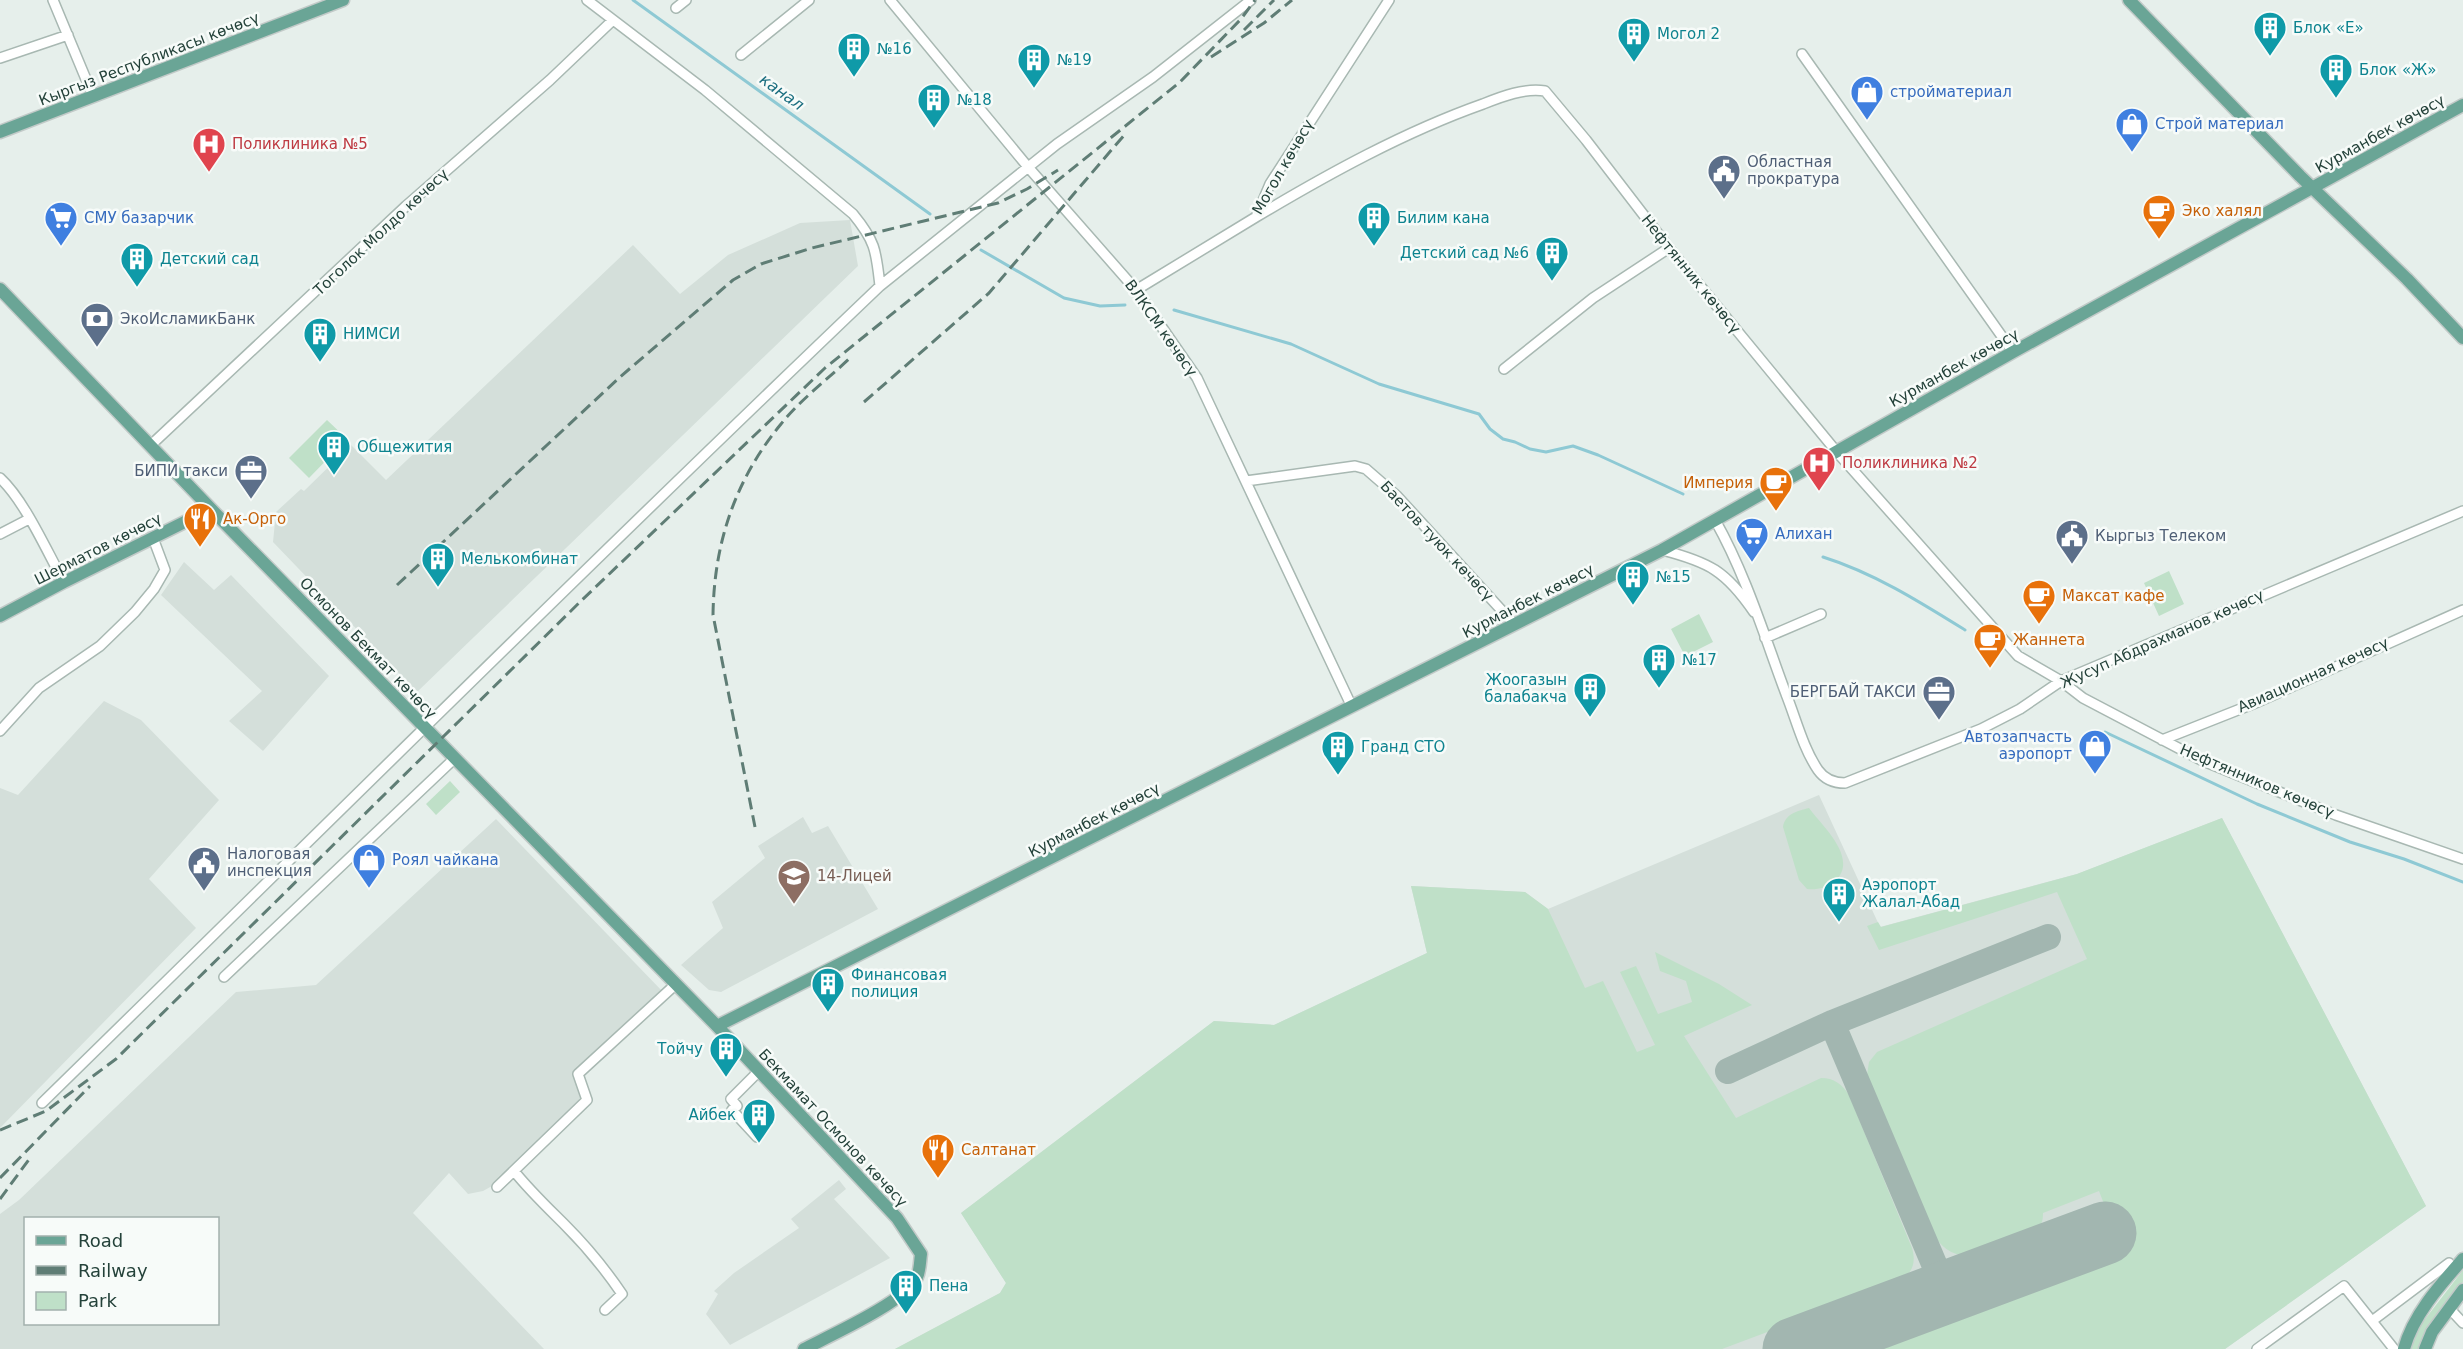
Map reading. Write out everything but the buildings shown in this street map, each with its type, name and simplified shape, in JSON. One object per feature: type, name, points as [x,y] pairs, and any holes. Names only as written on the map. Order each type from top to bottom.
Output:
[{"type":"main road","name":"Кыргыз Республикасы көчөсү","points":[[0,132],[343,0]]},
{"type":"main road","points":[[2130,0],[2313,189],[2463,338]]},
{"type":"main road","name":"Курманбек көчөсү","points":[[717,1026],[1662,550],[2013,352],[2463,105]]},
{"type":"main road","name":"Осмонов Бекмат көчөсү","points":[[0,289],[211,509],[717,1026]]},
{"type":"main road","name":"Шерматов көчөсү","points":[[0,616],[211,509]]},
{"type":"main road","name":"Бекмамат Осмонов көчөсү","points":[[717,1026],[897,1218],[921,1254],[917,1279],[899,1296],[871,1314],[804,1349]]},
{"type":"main road","points":[[2400,1349],[2424,1308],[2463,1259]]},
{"type":"main road","points":[[2425,1349],[2432,1332],[2463,1290]]},
{"type":"street","points":[[53,0],[93,96]]},
{"type":"street","points":[[587,0],[705,90],[853,214],[870,235],[875,248],[880,286]]},
{"type":"street","points":[[676,8],[686,0]]},
{"type":"street","points":[[741,55],[809,0]]},
{"type":"street","name":"ВЛКСМ көчөсү","points":[[890,0],[1028,167],[1136,290],[1197,378],[1352,707]]},
{"type":"street","points":[[42,1103],[305,846],[424,726],[880,286],[1028,167],[1153,77],[1251,0]]},
{"type":"street","name":"Могол көчөсү","points":[[1136,290],[1256,217],[1270,184],[1389,0]]},
{"type":"street","name":"Тоголок Молдо көчөсү","points":[[151,445],[406,206],[550,80],[613,20]]},
{"type":"street","points":[[0,58],[68,35]]},
{"type":"street","points":[[1802,54],[2013,352]]},
{"type":"street","name":"Нефтянник көчөсү","points":[[1256,217],[1366,156],[1447,117],[1505,95],[1534,89],[1545,91],[1586,140],[1669,248],[1836,451],[2018,656],[2061,681]]},
{"type":"street","points":[[1503,369],[1593,298],[1669,248]]},
{"type":"street","name":"Баетов туюк көчөсү","points":[[1246,481],[1355,466],[1366,469],[1397,496],[1515,625]]},
{"type":"street","points":[[0,478],[29,519],[64,582]]},
{"type":"street","name":"Жусуп Абдрахманов көчөсү","points":[[1758,619],[1808,750],[1819,772],[1834,783],[1845,783],[1981,729],[2020,709],[2061,681],[2463,511]]},
{"type":"street","points":[[0,534],[29,519]]},
{"type":"street","points":[[1715,520],[1751,594],[1758,619]]},
{"type":"street","points":[[0,731],[39,688],[100,646],[135,612],[154,589],[165,570],[153,538]]},
{"type":"street","points":[[1662,550],[1703,562],[1719,572],[1732,583],[1758,619]]},
{"type":"street","name":"Авиационная көчөсү","points":[[2162,740],[2253,704],[2463,610]]},
{"type":"street","points":[[1765,638],[1821,614]]},
{"type":"street","name":"Нефтянников көчөсү","points":[[2061,681],[2083,698],[2203,761],[2336,815],[2463,860]]},
{"type":"street","points":[[224,977],[455,758]]},
{"type":"street","points":[[497,1187],[587,1100],[578,1074],[676,984]]},
{"type":"street","points":[[756,1137],[732,1110],[737,1106],[731,1099],[759,1071]]},
{"type":"street","points":[[514,1171],[536,1198],[603,1266],[622,1294],[605,1310]]},
{"type":"street","points":[[2372,1321],[2450,1263]]},
{"type":"street","points":[[2257,1349],[2344,1286],[2372,1321],[2400,1349]]},
{"type":"street","points":[[2449,1308],[2463,1323]]},
{"type":"shaded area","points":[[850,220],[858,266],[417,692],[273,542],[276,512],[301,489],[304,491],[351,445],[386,480],[633,245],[680,294],[728,255],[800,223]]},
{"type":"shaded area","points":[[184,562],[214,590],[231,575],[329,676],[263,751],[229,721],[262,691],[161,595]]},
{"type":"shaded area","points":[[104,701],[141,720],[219,800],[149,879],[196,928],[0,1128],[0,788],[18,795]]},
{"type":"shaded area","points":[[1819,795],[1880,927],[2077,874],[2222,818],[2426,1206],[2225,1349],[895,1349],[1000,1293],[1006,1283],[961,1213],[1214,1021],[1274,1025],[1427,953],[1411,886],[1525,892],[1548,909]]},
{"type":"shaded area","name":"14-Лицей","points":[[803,817],[812,833],[828,826],[878,909],[721,992],[709,990],[681,965],[723,928],[712,902],[765,858],[758,846]]},
{"type":"shaded area","points":[[496,819],[664,993],[574,1075],[583,1109],[517,1172],[483,1191],[468,1194],[449,1173],[413,1213],[544,1349],[0,1349],[0,1214],[19,1200],[236,992],[316,985]]},
{"type":"shaded area","points":[[839,1180],[846,1189],[834,1199],[890,1258],[730,1345],[706,1314],[718,1294],[714,1291],[734,1273],[799,1228],[791,1219]]},
{"type":"green space","points":[[327,420],[347,439],[309,478],[289,458]]},
{"type":"green space","points":[[2169,571],[2184,604],[2159,616],[2144,583]]},
{"type":"green space","points":[[1699,614],[1713,642],[1685,656],[1671,629]]},
{"type":"green space","points":[[450,781],[460,792],[436,815],[426,804]]},
{"type":"green space","points":[[1809,808],[1836,843],[1843,863],[1841,873],[1834,882],[1814,889],[1807,889],[1799,880],[1783,827],[1789,816]]},
{"type":"green space","points":[[2222,818],[2426,1206],[2225,1349],[1866,1349],[2128,1251],[2111,1203],[2104,1204],[2099,1191],[2043,1213],[2042,1222],[2036,1230],[2011,1242],[1967,1255],[1956,1254],[1946,1249],[1930,1229],[1867,1075],[1869,1062],[1877,1052],[2087,959],[2057,892],[1879,950],[1867,926],[1878,922],[1881,927],[2077,874]]},
{"type":"green space","points":[[1411,886],[1525,892],[1548,909],[1585,988],[1603,981],[1637,1052],[1655,1045],[1620,972],[1636,966],[1658,1014],[1692,1002],[1686,981],[1660,971],[1655,952],[1719,984],[1752,1005],[1684,1036],[1736,1118],[1821,1078],[1834,1080],[1844,1088],[1849,1095],[1912,1248],[1914,1260],[1912,1269],[1906,1277],[1896,1284],[1722,1349],[895,1349],[1000,1293],[1006,1283],[961,1213],[1214,1021],[1274,1025],[1427,953]]},
{"type":"green space","points":[[2463,1270],[2463,1282],[2438,1315],[2419,1349],[2410,1349],[2422,1323]]},
{"type":"waterway","name":"канал","points":[[633,0],[930,214]]},
{"type":"waterway","points":[[981,250],[1064,298],[1100,306],[1125,305]]},
{"type":"waterway","points":[[1174,310],[1291,344],[1379,384],[1479,414],[1490,429],[1503,439],[1530,449],[1546,452],[1573,446],[1683,494]]},
{"type":"waterway","points":[[1823,557],[1878,580],[1965,630]]},
{"type":"waterway","points":[[2105,732],[2257,804],[2350,842],[2404,859],[2463,882]]},
{"type":"taxiway","points":[[1728,1071],[1832,1023],[2048,937]]},
{"type":"taxiway","points":[[1832,1023],[1946,1292]]},
{"type":"runway","points":[[1794,1349],[2105,1233]]},
{"type":"railway","points":[[0,1130],[46,1111],[116,1059],[582,600],[825,368],[1180,82],[1241,19],[1255,0]]},
{"type":"railway","points":[[1244,30],[1274,0]]},
{"type":"railway","points":[[1211,57],[1264,23],[1292,0]]},
{"type":"railway","points":[[864,402],[989,293],[1126,133]]},
{"type":"railway","points":[[397,585],[620,377],[733,280],[761,264],[812,248],[998,203],[1058,170]]},
{"type":"railway","points":[[755,827],[713,615],[714,588],[723,538],[740,490],[765,445],[797,406],[851,357]]},
{"type":"railway","points":[[0,1178],[90,1086]]},
{"type":"railway","points":[[0,1199],[30,1158]]},
{"type":"place","name":"Блок «Е»","points":[[2270,57]]},
{"type":"place","name":"Могол 2","points":[[1634,63]]},
{"type":"place","name":"№16","points":[[854,78]]},
{"type":"place","name":"№19","points":[[1034,89]]},
{"type":"place","name":"Блок «Ж»","points":[[2336,99]]},
{"type":"place","name":"стройматериал","points":[[1867,121]]},
{"type":"place","name":"№18","points":[[934,129]]},
{"type":"place","name":"Строй материал","points":[[2132,153]]},
{"type":"place","name":"Поликлиника №5","points":[[209,173]]},
{"type":"place","name":"Областная прократура","points":[[1724,200]]},
{"type":"place","name":"Эко халял","points":[[2159,240]]},
{"type":"place","name":"СМУ базарчик","points":[[61,247]]},
{"type":"place","name":"Билим кана","points":[[1374,247]]},
{"type":"place","name":"Детский сад №6","points":[[1552,282]]},
{"type":"place","name":"Детский сад","points":[[137,288]]},
{"type":"place","name":"ЭкоИсламикБанк","points":[[97,348]]},
{"type":"place","name":"НИМСИ","points":[[320,363]]},
{"type":"place","name":"Общежития","points":[[334,476]]},
{"type":"place","name":"Поликлиника №2","points":[[1819,492]]},
{"type":"place","name":"БИПИ такси","points":[[251,500]]},
{"type":"place","name":"Империя","points":[[1776,512]]},
{"type":"place","name":"Ак-Орго","points":[[200,548]]},
{"type":"place","name":"Алихан","points":[[1752,563]]},
{"type":"place","name":"Кыргыз Телеком","points":[[2072,565]]},
{"type":"place","name":"Мелькомбинат","points":[[438,588]]},
{"type":"place","name":"№15","points":[[1633,606]]},
{"type":"place","name":"Максат кафе","points":[[2039,625]]},
{"type":"place","name":"Жаннета","points":[[1990,669]]},
{"type":"place","name":"№17","points":[[1659,689]]},
{"type":"place","name":"Жоогазын балабакча","points":[[1590,718]]},
{"type":"place","name":"БЕРГБАЙ ТАКСИ","points":[[1939,721]]},
{"type":"place","name":"Автозапчасть аэропорт","points":[[2095,775]]},
{"type":"place","name":"Гранд СТО","points":[[1338,776]]},
{"type":"place","name":"Роял чайкана","points":[[369,889]]},
{"type":"place","name":"Налоговая инспекция","points":[[204,892]]},
{"type":"place","name":"14-Лицей","points":[[794,905]]},
{"type":"place","name":"Аэропорт Жалал-Абад","points":[[1839,923]]},
{"type":"place","name":"Финансовая полиция","points":[[828,1013]]},
{"type":"place","name":"Тойчу","points":[[726,1078]]},
{"type":"place","name":"Айбек","points":[[759,1144]]},
{"type":"place","name":"Салтанат","points":[[938,1179]]},
{"type":"place","name":"Пена","points":[[906,1315]]}]
